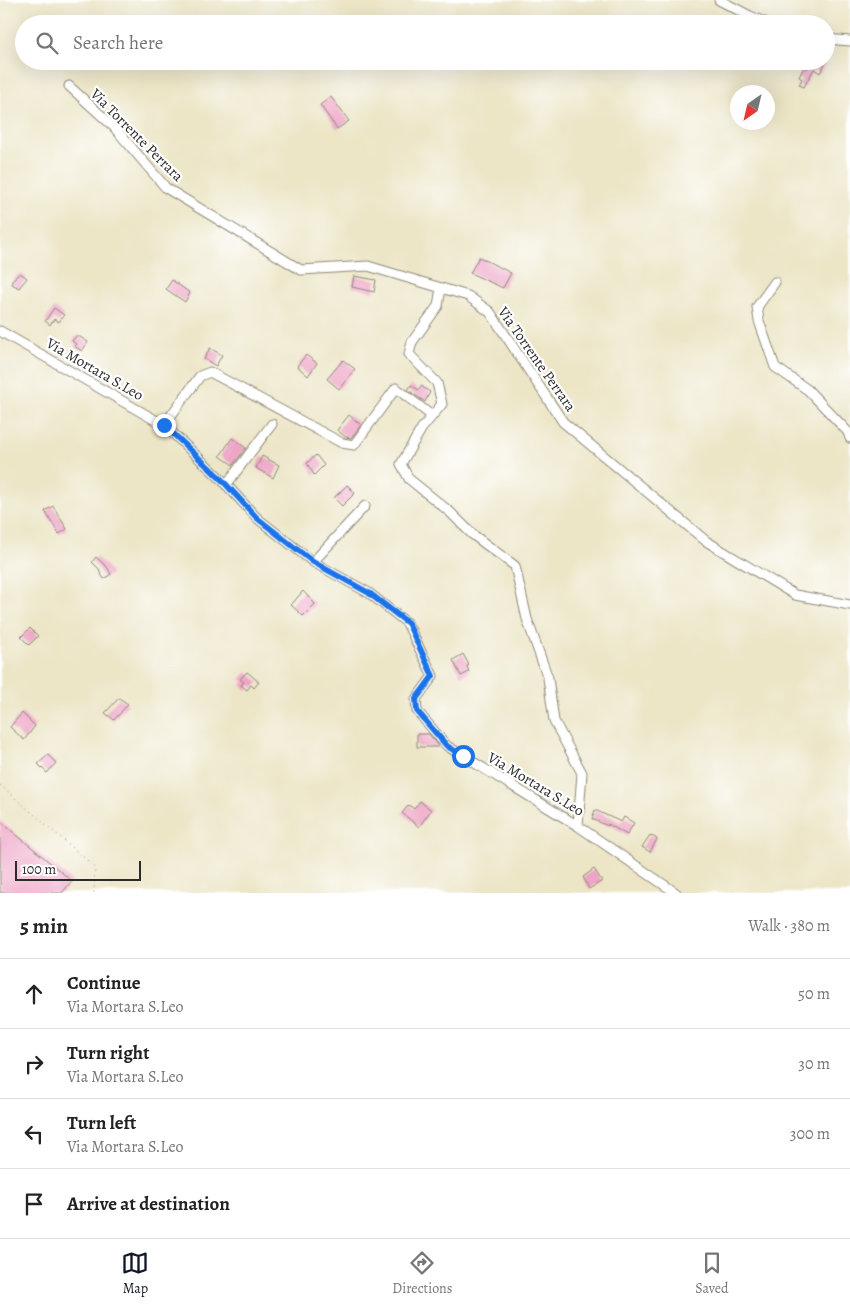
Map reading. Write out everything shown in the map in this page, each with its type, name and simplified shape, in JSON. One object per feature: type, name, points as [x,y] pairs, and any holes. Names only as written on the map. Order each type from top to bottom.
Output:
[{"type":"street","points":[[719,0],[748,15]]},
{"type":"street","points":[[835,40],[850,41]]},
{"type":"street","name":"Via Torrente Perrara","points":[[69,86],[114,127],[166,188],[301,270],[368,266],[468,296],[490,312],[563,422],[706,541],[795,595],[850,605]]},
{"type":"street","points":[[776,282],[757,307],[759,321],[775,367],[808,390],[849,433]]},
{"type":"street","points":[[441,288],[438,306],[412,342],[409,354],[437,383],[442,404],[422,428],[401,464],[410,479],[450,512],[472,534],[514,566],[527,619],[548,678],[554,721],[582,773],[578,826]]},
{"type":"street","name":"Via Mortara S.Leo","points":[[0,330],[164,425],[257,518],[313,562],[369,593],[408,623],[433,676],[416,699],[417,711],[447,746],[578,826],[676,893]]},
{"type":"street","points":[[164,425],[200,376],[210,372],[342,443],[354,445],[396,388],[432,416]]},
{"type":"street","points":[[226,485],[272,424]]},
{"type":"street","points":[[313,562],[365,506]]},
{"type":"path","points":[[0,785],[95,867],[94,893]]},
{"type":"building","points":[[802,70],[813,70],[804,87],[799,85],[802,79],[799,77]]},
{"type":"building","points":[[331,97],[349,121],[337,129],[320,105]]},
{"type":"building","points":[[479,257],[511,273],[503,288],[470,273]]},
{"type":"building","points":[[20,273],[27,278],[19,288],[12,284],[12,280]]},
{"type":"building","points":[[354,276],[376,280],[374,292],[352,287]]},
{"type":"building","points":[[172,280],[190,293],[185,302],[166,289]]},
{"type":"building","points":[[54,308],[64,315],[59,322],[54,319],[50,325],[45,321]]},
{"type":"building","points":[[77,335],[88,342],[82,351],[74,346],[76,344],[72,341]]},
{"type":"building","points":[[210,348],[222,355],[216,366],[204,359]]},
{"type":"building","points":[[306,355],[317,363],[308,376],[297,366]]},
{"type":"building","points":[[343,360],[355,369],[339,389],[327,379]]},
{"type":"building","points":[[411,385],[419,390],[421,386],[430,392],[425,402],[408,390]]},
{"type":"building","points":[[349,415],[361,425],[351,438],[346,437],[337,430]]},
{"type":"building","points":[[232,438],[246,448],[233,465],[220,456]]},
{"type":"building","points":[[316,455],[324,465],[314,475],[307,463]]},
{"type":"building","points":[[262,456],[279,465],[273,478],[256,468]]},
{"type":"building","points":[[347,485],[355,493],[342,506],[334,498]]},
{"type":"building","points":[[53,506],[67,529],[59,534],[45,511]]},
{"type":"building","points":[[96,557],[107,567],[111,574],[104,579],[100,570],[92,562]]},
{"type":"building","points":[[303,591],[315,604],[303,616],[291,605]]},
{"type":"building","points":[[30,628],[38,636],[29,645],[21,637]]},
{"type":"building","points":[[463,654],[469,665],[467,666],[469,672],[461,676],[453,660]]},
{"type":"building","points":[[247,672],[259,682],[254,688],[251,685],[247,690],[241,685],[244,682],[240,679]]},
{"type":"building","points":[[119,698],[128,704],[114,720],[105,713]]},
{"type":"building","points":[[22,713],[35,726],[24,740],[10,727]]},
{"type":"building","points":[[417,734],[429,734],[438,747],[417,747]]},
{"type":"building","points":[[48,755],[56,763],[47,773],[38,764]]},
{"type":"building","points":[[420,801],[431,810],[419,827],[402,813],[409,805],[414,809]]},
{"type":"building","points":[[595,810],[621,822],[624,817],[634,823],[627,835],[608,824],[608,826],[592,819]]},
{"type":"building","points":[[0,821],[72,881],[62,893],[0,893]]},
{"type":"building","points":[[650,835],[657,839],[650,852],[642,847]]},
{"type":"building","points":[[594,869],[602,881],[589,889],[583,877]]},
{"type":"route","points":[[164,425],[222,480],[257,518],[313,562],[369,593],[408,623],[433,676],[416,699],[417,711],[447,746],[463,756]]}]
